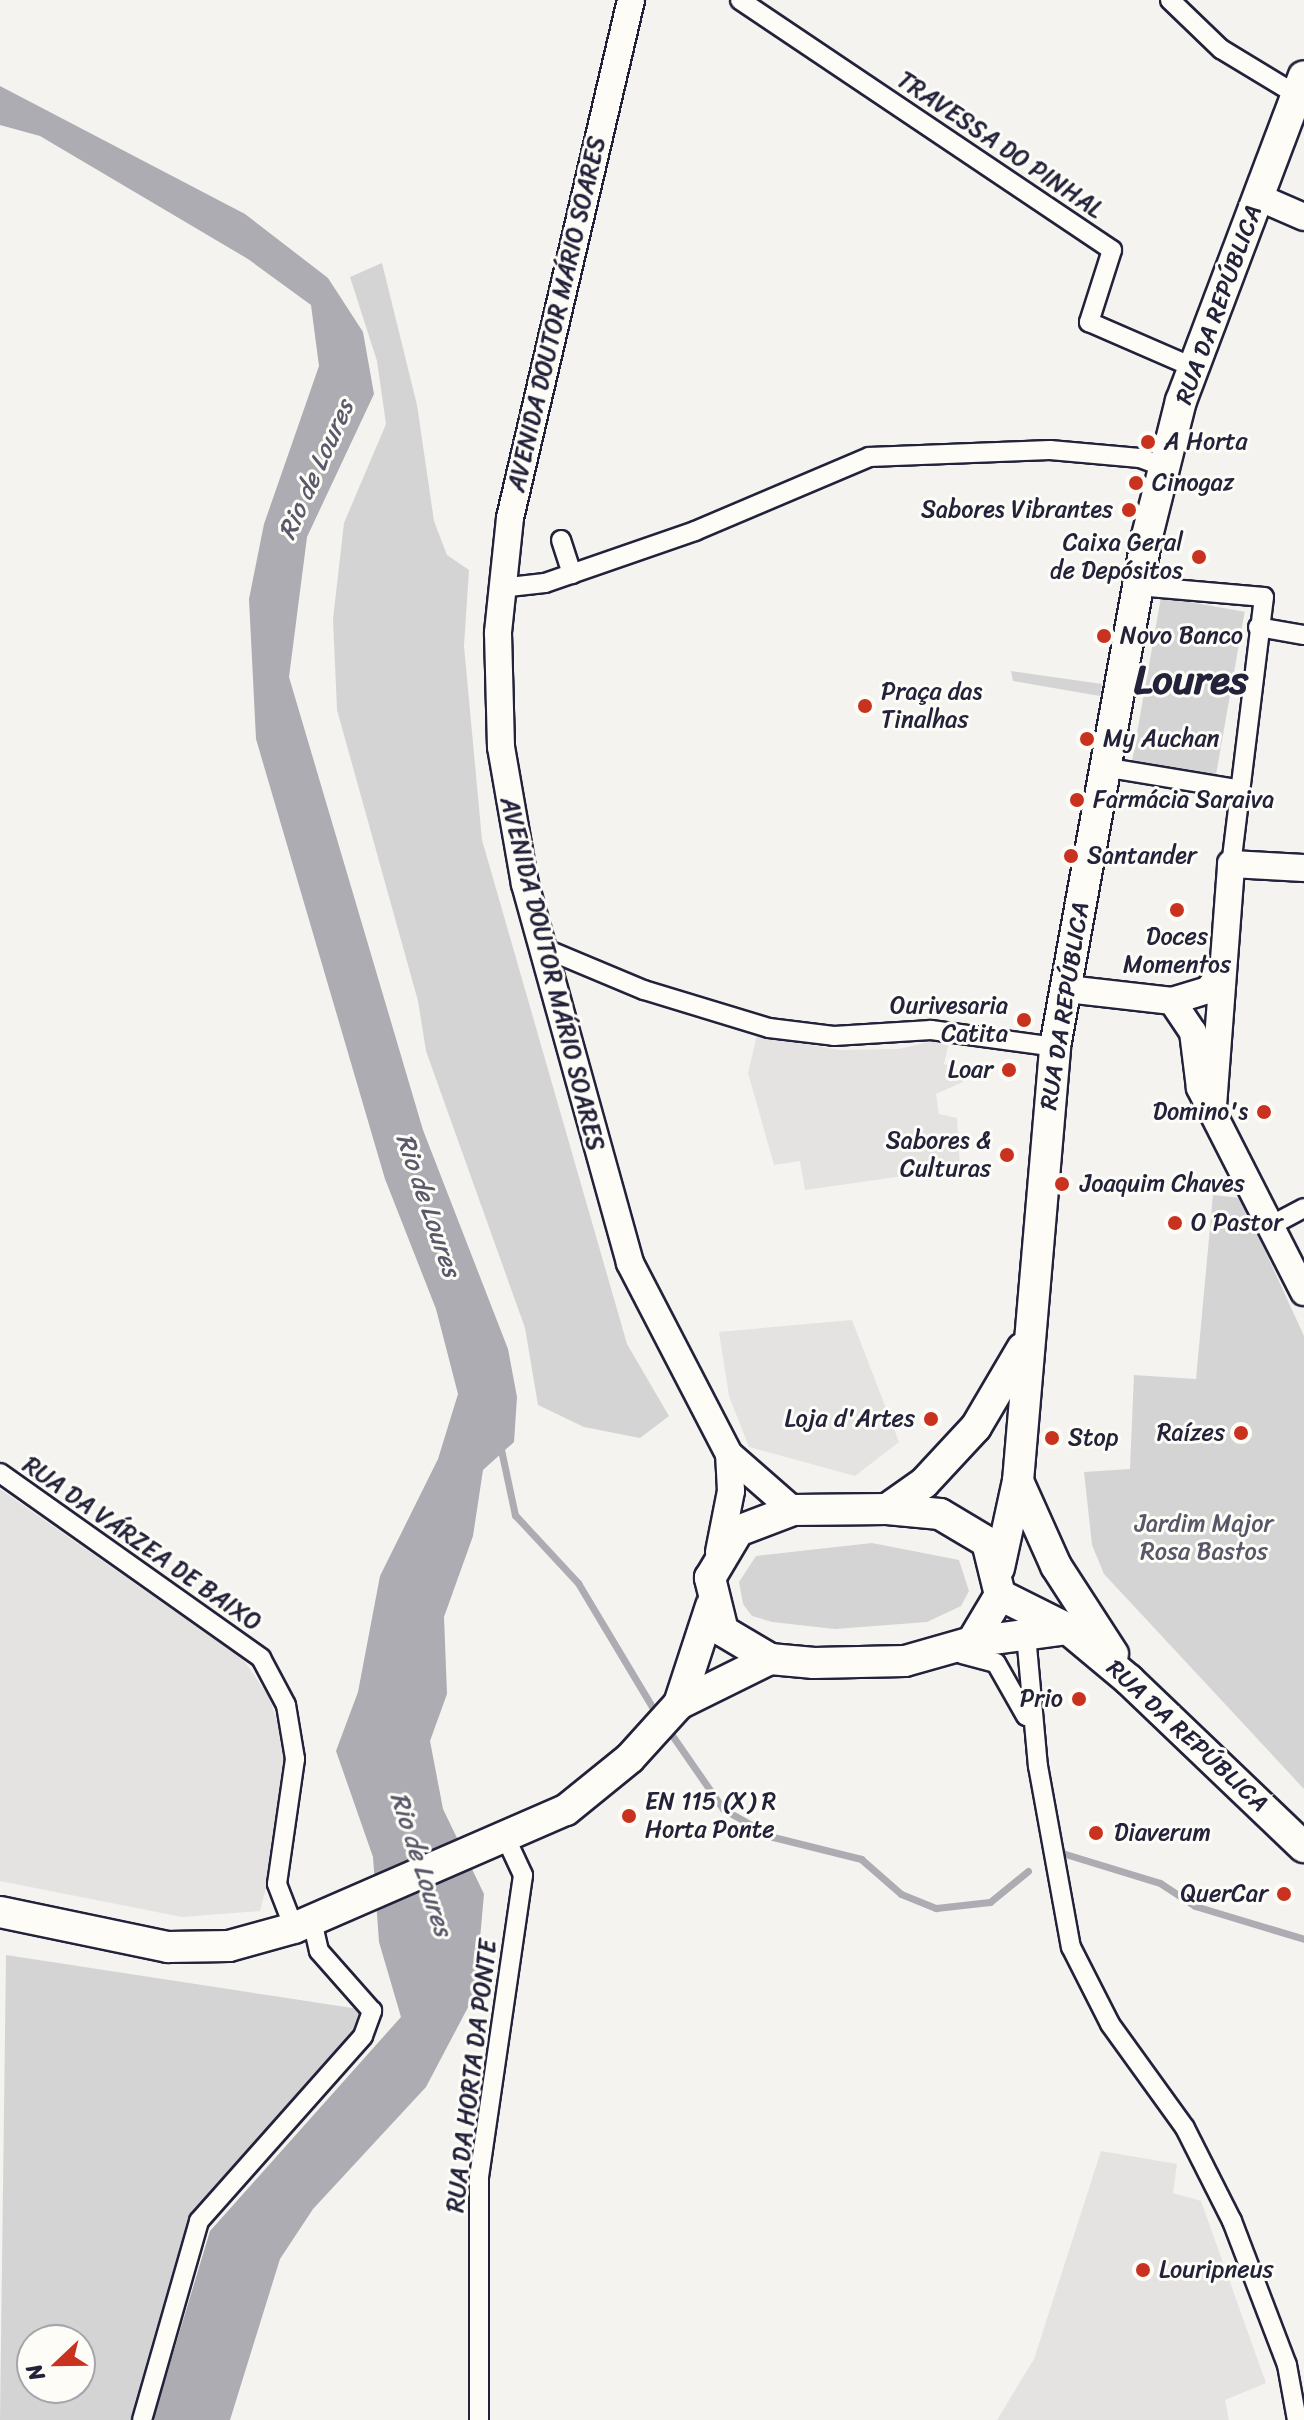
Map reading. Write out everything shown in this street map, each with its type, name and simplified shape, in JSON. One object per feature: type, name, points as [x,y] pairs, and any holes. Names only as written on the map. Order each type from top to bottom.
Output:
[{"type":"main road","name":"RUA DA REPÚBLICA","points":[[1300,86],[1195,368],[1138,586],[1055,1047],[1025,1344],[1018,1481],[999,1581],[1068,1629],[1129,1680],[1304,1847]]},
{"type":"main road","name":"RUA DA REPÚBLICA","points":[[887,1509],[924,1483],[976,1427],[1025,1344]]},
{"type":"main road","points":[[1018,1481],[1056,1566],[1129,1680]]},
{"type":"main road","points":[[679,1704],[711,1606],[719,1552],[738,1531],[793,1510],[887,1509],[966,1524],[999,1581],[960,1648]]},
{"type":"main road","points":[[711,1606],[723,1631],[770,1659],[858,1664],[1068,1629]]},
{"type":"main road","points":[[0,1912],[168,1947],[229,1946],[303,1924],[493,1845],[566,1810],[630,1758],[679,1704],[770,1659]]},
{"type":"street","name":"AVENIDA DOUTOR MÁRIO SOARES","points":[[631,0],[516,483],[500,588],[501,747],[541,947],[630,1263],[729,1454],[793,1510]]},
{"type":"street","name":"TRAVESSA DO PINHAL","points":[[740,0],[1112,250],[1089,322],[1195,368]]},
{"type":"street","points":[[1170,0],[1221,49],[1300,86]]},
{"type":"street","points":[[1258,197],[1304,217]]},
{"type":"street","points":[[500,588],[545,583],[572,574],[869,457],[1050,450],[1140,458],[1167,468]]},
{"type":"street","points":[[561,540],[572,574]]},
{"type":"street","points":[[1138,586],[1264,597],[1237,789],[1213,1106]]},
{"type":"street","points":[[1258,627],[1304,635]]},
{"type":"street","points":[[1104,767],[1237,789]]},
{"type":"street","points":[[1231,864],[1304,868]]},
{"type":"street","points":[[541,947],[743,1021],[834,1036],[931,1030],[1055,1047]]},
{"type":"street","points":[[1067,989],[1172,1001],[1208,990],[1221,973]]},
{"type":"street","points":[[1172,1001],[1193,1032],[1200,1088],[1213,1106],[1304,1292]]},
{"type":"street","points":[[1272,1225],[1304,1208]]},
{"type":"street","name":"AVENIDA DOUTOR MÁRIO SOARES","points":[[719,1552],[731,1491],[729,1454]]},
{"type":"street","name":"RUA DA VÁRZEA DE BAIXO","points":[[0,1473],[261,1658],[286,1705],[295,1759],[277,1884],[319,1951],[372,2011],[368,2024],[199,2221],[142,2420]]},
{"type":"street","points":[[1026,1635],[1034,1734],[1071,1947],[1110,2024],[1185,2128],[1232,2221],[1287,2365],[1297,2420]]},
{"type":"street","points":[[960,1648],[981,1654],[996,1663],[1034,1734]]},
{"type":"street","name":"RUA DA HORTA DA PONTE","points":[[479,2420],[479,2177],[523,1875],[493,1845]]},
{"type":"shaded area","points":[[757,1035],[839,1050],[899,1049],[950,1037],[944,1064],[966,1071],[963,1082],[936,1094],[939,1114],[957,1118],[960,1168],[805,1190],[800,1161],[774,1165],[748,1073]]},
{"type":"shaded area","points":[[852,1320],[899,1442],[855,1476],[749,1447],[729,1396],[719,1332]]},
{"type":"shaded area","points":[[0,1489],[243,1659],[269,1697],[283,1739],[285,1816],[260,1911],[182,1917],[0,1881]]},
{"type":"shaded area","points":[[1101,2151],[1177,2164],[1173,2193],[1201,2201],[1266,2383],[1225,2400],[1229,2420],[997,2420],[1034,2359]]},
{"type":"green space","points":[[382,263],[417,405],[434,521],[447,555],[469,570],[464,646],[482,840],[627,1344],[669,1416],[640,1438],[584,1427],[538,1405],[525,1328],[426,1051],[418,1001],[337,710],[333,619],[344,523],[386,424],[377,361],[350,277]]},
{"type":"green space","points":[[1161,597],[1245,612],[1216,775],[1132,760]]},
{"type":"green space","points":[[1011,671],[1102,684],[1100,696],[1013,681]]},
{"type":"green space","name":"Jardim Major Rosa Bastos","points":[[1213,1195],[1241,1198],[1304,1336],[1304,1789],[1104,1574],[1092,1545],[1084,1472],[1130,1469],[1134,1375],[1196,1379]]},
{"type":"green space","points":[[872,1543],[959,1560],[969,1591],[961,1606],[927,1622],[835,1629],[772,1622],[752,1616],[743,1604],[739,1582],[756,1556]]},
{"type":"green space","points":[[6,1955],[372,2011],[199,2221],[142,2420],[0,2420]]},
{"type":"water","name":"Rio de Loures","points":[[0,86],[245,214],[328,278],[363,332],[374,394],[307,537],[289,677],[423,1130],[508,1349],[517,1397],[514,1442],[483,1470],[473,1536],[444,1617],[447,1694],[430,1741],[443,1809],[484,1894],[475,1994],[426,2087],[313,2209],[280,2259],[230,2420],[153,2420],[210,2231],[401,2017],[379,1942],[373,1857],[336,1751],[358,1692],[380,1576],[438,1459],[458,1394],[436,1309],[385,1179],[256,739],[249,599],[264,524],[319,366],[311,305],[248,259],[40,136],[0,125]]},
{"type":"waterway","points":[[500,1445],[515,1515],[578,1583],[657,1715]]},
{"type":"waterway","points":[[667,1728],[723,1809],[773,1837],[861,1859],[901,1894],[936,1908],[990,1902],[1028,1871]]},
{"type":"waterway","points":[[1062,1853],[1160,1883],[1195,1906],[1304,1939]]},
{"type":"place","name":"A Horta","points":[[1148,442]]},
{"type":"place","name":"Cinogaz","points":[[1136,483]]},
{"type":"place","name":"Sabores Vibrantes","points":[[1129,510]]},
{"type":"place","name":"Caixa Geral de Depósitos","points":[[1199,557]]},
{"type":"place","name":"Novo Banco","points":[[1104,636]]},
{"type":"place","name":"Praça das Tinalhas","points":[[865,706]]},
{"type":"place","name":"My Auchan","points":[[1087,739]]},
{"type":"place","name":"Farmácia Saraiva","points":[[1077,800]]},
{"type":"place","name":"Santander","points":[[1071,856]]},
{"type":"place","name":"Doces Momentos","points":[[1177,910]]},
{"type":"place","name":"Ourivesaria Catita","points":[[1024,1020]]},
{"type":"place","name":"Loar","points":[[1009,1070]]},
{"type":"place","name":"Domino's","points":[[1264,1112]]},
{"type":"place","name":"Sabores & Culturas","points":[[1007,1155]]},
{"type":"place","name":"Joaquim Chaves","points":[[1062,1184]]},
{"type":"place","name":"O Pastor","points":[[1175,1223]]},
{"type":"place","name":"Loja d'Artes","points":[[931,1419]]},
{"type":"place","name":"Raízes","points":[[1241,1433]]},
{"type":"place","name":"Stop","points":[[1052,1438]]},
{"type":"place","name":"Prio","points":[[1079,1699]]},
{"type":"place","name":"EN 115 (X) R Horta Ponte","points":[[629,1816]]},
{"type":"place","name":"Diaverum","points":[[1096,1833]]},
{"type":"place","name":"QuerCar","points":[[1284,1894]]},
{"type":"place","name":"Louripneus","points":[[1143,2270]]},
{"type":"district","name":"Loures","points":[[1191,680]]}]
